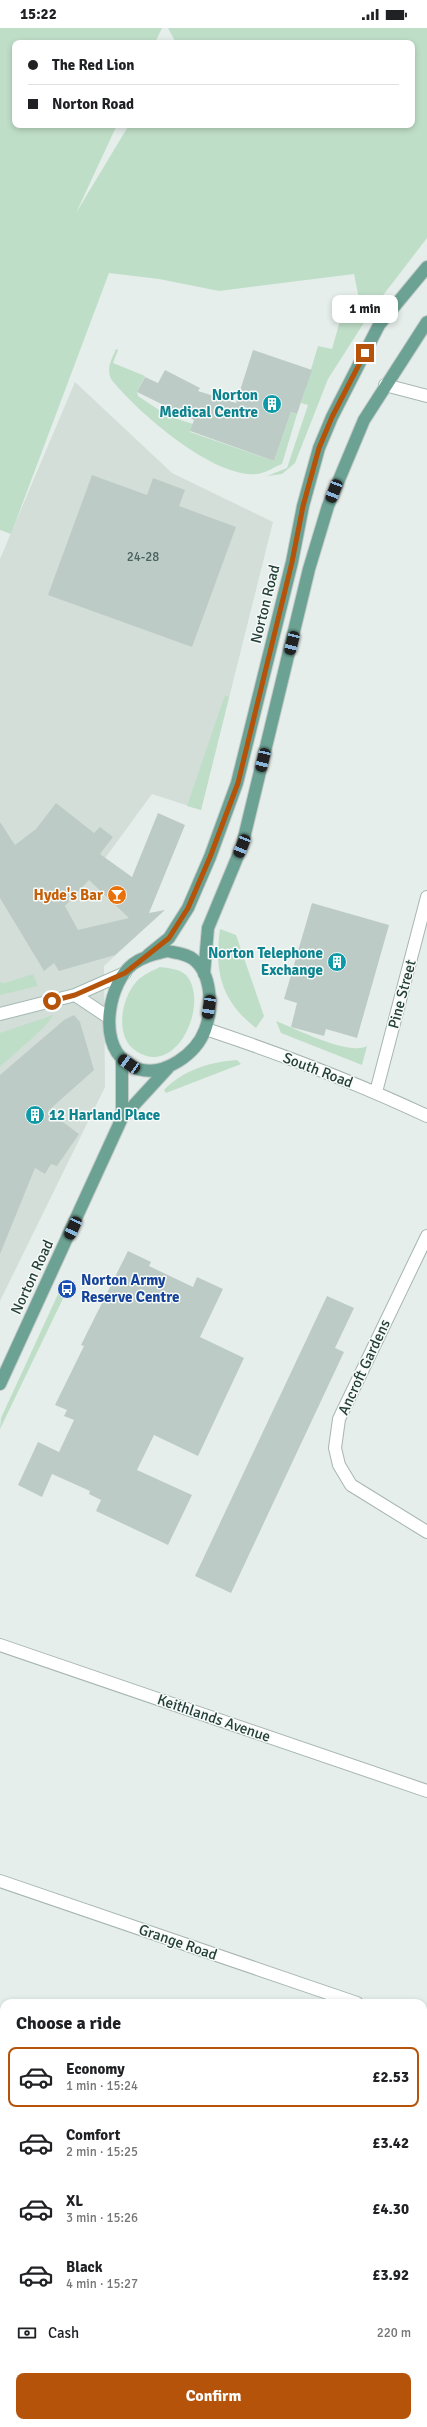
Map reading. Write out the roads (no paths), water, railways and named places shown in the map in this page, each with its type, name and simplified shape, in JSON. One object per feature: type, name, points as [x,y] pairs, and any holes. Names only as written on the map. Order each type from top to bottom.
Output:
[{"type":"main road","name":"Norton Road","points":[[148,955],[169,938],[188,908],[210,857],[238,783],[292,562],[303,506],[319,448],[332,417],[379,325],[427,267]]},
{"type":"main road","points":[[204,974],[208,928],[242,846],[310,570],[328,506],[359,430],[385,385],[427,322]]},
{"type":"main road","points":[[167,952],[183,954],[194,960],[204,974],[209,989],[209,1007],[206,1029],[199,1042],[168,1068],[152,1071],[137,1069],[122,1058],[113,1043],[108,1017],[113,994],[125,973],[133,964],[148,955],[167,952]]},
{"type":"main road","name":"Norton Road","points":[[122,1058],[122,1118]]},
{"type":"main road","name":"Norton Road","points":[[0,1384],[122,1118],[168,1068]]},
{"type":"street","points":[[385,385],[427,396]]},
{"type":"street","name":"Pine Street","points":[[376,1092],[427,897]]},
{"type":"street","points":[[0,1014],[75,995],[125,973]]},
{"type":"street","points":[[75,995],[108,1017]]},
{"type":"street","name":"South Road","points":[[206,1029],[261,1048],[376,1092],[427,1116]]},
{"type":"street","name":"Ancroft Gardens","points":[[427,1236],[339,1419],[335,1448],[339,1465],[350,1485],[427,1532]]},
{"type":"street","name":"Keithlands Avenue","points":[[0,1645],[427,1791]]},
{"type":"street","name":"Grange Road","points":[[0,1881],[345,1999]]},
{"type":"place","name":"Norton Medical Centre","points":[[272,404]]},
{"type":"place","name":"Hyde's Bar","points":[[117,895]]},
{"type":"place","name":"Norton Telephone Exchange","points":[[337,962]]},
{"type":"place","name":"12 Harland Place","points":[[35,1115]]},
{"type":"place","name":"Norton Army Reserve Centre","points":[[67,1289]]}]
